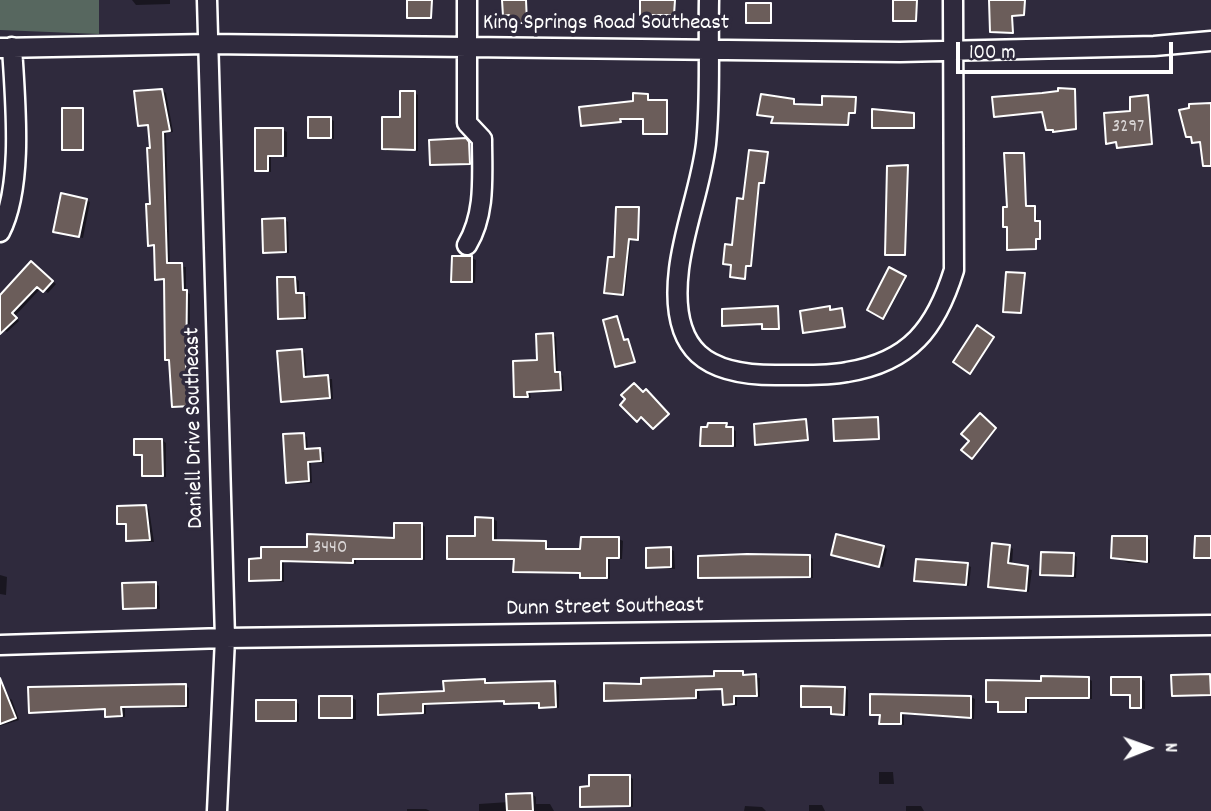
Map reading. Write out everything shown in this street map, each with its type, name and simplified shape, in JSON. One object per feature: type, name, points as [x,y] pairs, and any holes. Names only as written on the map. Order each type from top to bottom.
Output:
[{"type":"street","name":"Daniell Drive Southeast","points":[[207,0],[215,204],[225,638],[217,811]]},
{"type":"street","points":[[467,0],[467,123],[482,139],[481,210],[475,231],[467,245]]},
{"type":"street","points":[[709,0],[706,144],[679,269],[679,311],[688,341],[703,361],[727,372],[761,376],[833,374],[872,368],[905,352],[927,331],[944,300],[954,270],[953,0]]},
{"type":"street","name":"King Springs Road Southeast","points":[[6,47],[207,44],[467,49],[953,51],[1154,46],[1211,41]]},
{"type":"street","points":[[0,232],[9,214],[15,182],[6,47]]},
{"type":"street","name":"Dunn Street Southeast","points":[[0,645],[225,638],[1211,625]]},
{"type":"green space","points":[[0,0],[99,0],[99,34],[0,30]]},
{"type":"building","points":[[407,0],[432,0],[431,18],[407,18]]},
{"type":"building","points":[[502,0],[526,0],[527,23],[510,23],[509,15],[503,16]]},
{"type":"building","points":[[640,0],[675,0],[674,15],[640,15]]},
{"type":"building","points":[[893,0],[917,0],[916,21],[893,21]]},
{"type":"building","points":[[989,0],[1025,0],[1024,15],[1012,16],[1013,33],[990,32]]},
{"type":"building","points":[[746,3],[771,3],[771,23],[746,23]]},
{"type":"building","points":[[1058,88],[1075,89],[1076,129],[1053,132],[1046,130],[1042,112],[994,117],[992,97],[1058,91]]},
{"type":"building","points":[[162,89],[170,131],[163,132],[167,263],[182,263],[183,290],[187,290],[186,378],[191,378],[192,406],[172,407],[169,360],[165,360],[164,279],[155,280],[154,245],[148,246],[148,125],[138,126],[134,91]]},
{"type":"building","points":[[400,91],[415,91],[415,150],[382,149],[382,117],[400,117]]},
{"type":"building","points":[[633,93],[648,94],[648,100],[667,100],[667,134],[643,134],[643,119],[620,119],[621,122],[581,126],[579,107],[633,101]]},
{"type":"building","points":[[761,94],[794,99],[794,104],[822,105],[822,96],[856,97],[855,113],[849,113],[848,125],[771,123],[773,117],[757,115]]},
{"type":"building","points":[[1148,95],[1152,144],[1117,148],[1116,142],[1106,144],[1104,113],[1130,111],[1130,97]]},
{"type":"building","points":[[1211,103],[1211,166],[1203,166],[1200,142],[1192,143],[1191,137],[1186,137],[1179,110],[1189,108],[1189,104]]},
{"type":"building","points":[[62,108],[83,108],[83,150],[62,150]]},
{"type":"building","points":[[872,109],[914,113],[914,128],[872,128]]},
{"type":"building","points":[[308,117],[331,117],[331,138],[308,138]]},
{"type":"building","points":[[255,128],[283,128],[283,156],[268,156],[268,171],[255,171]]},
{"type":"building","points":[[466,138],[469,142],[470,164],[430,165],[429,140]]},
{"type":"building","points":[[749,150],[768,152],[764,183],[759,183],[751,266],[746,266],[745,279],[730,277],[731,265],[723,264],[725,244],[732,245],[737,198],[743,199]]},
{"type":"building","points":[[1004,153],[1024,153],[1026,206],[1035,206],[1035,221],[1040,221],[1040,239],[1036,239],[1036,249],[1007,250],[1007,227],[1003,227],[1003,207],[1007,207]]},
{"type":"building","points":[[908,165],[905,255],[885,255],[887,166]]},
{"type":"building","points":[[61,193],[87,199],[79,237],[53,232]]},
{"type":"building","points":[[616,207],[639,207],[638,240],[629,239],[623,295],[604,293],[608,257],[614,257]]},
{"type":"building","points":[[285,218],[286,252],[263,253],[262,219]]},
{"type":"building","points":[[452,256],[472,256],[472,282],[451,282]]},
{"type":"building","points":[[31,261],[53,281],[43,292],[37,287],[12,313],[17,318],[0,334],[0,295]]},
{"type":"building","points":[[889,267],[906,276],[883,319],[867,310]]},
{"type":"building","points":[[1006,272],[1025,273],[1021,313],[1003,312]]},
{"type":"building","points":[[277,277],[295,277],[296,293],[304,293],[305,318],[278,319]]},
{"type":"building","points":[[778,306],[779,329],[762,329],[762,324],[722,326],[722,309]]},
{"type":"building","points":[[830,306],[830,310],[842,308],[845,327],[803,333],[800,311]]},
{"type":"building","points":[[617,316],[624,340],[628,339],[635,362],[615,367],[603,320]]},
{"type":"building","points":[[977,325],[994,337],[970,374],[953,362]]},
{"type":"building","points":[[553,333],[555,372],[560,372],[561,390],[527,392],[528,397],[514,397],[513,361],[537,360],[536,334]]},
{"type":"building","points":[[302,349],[304,377],[328,375],[330,398],[281,402],[277,351]]},
{"type":"building","points":[[634,383],[643,392],[646,389],[669,414],[653,429],[641,417],[637,422],[620,405],[625,399],[621,395]]},
{"type":"building","points":[[980,413],[996,428],[972,459],[961,450],[969,441],[961,434]]},
{"type":"building","points":[[878,417],[879,439],[834,441],[833,419]]},
{"type":"building","points":[[806,419],[808,440],[755,445],[754,424]]},
{"type":"building","points":[[708,423],[727,423],[726,427],[733,427],[733,446],[700,446],[701,427],[707,427]]},
{"type":"building","points":[[304,433],[305,449],[320,448],[321,461],[308,462],[309,481],[286,483],[283,434]]},
{"type":"building","points":[[134,439],[162,439],[163,476],[142,476],[142,455],[134,455]]},
{"type":"building","points":[[146,505],[150,540],[126,541],[126,524],[117,524],[117,506]]},
{"type":"building","points":[[475,517],[493,518],[493,540],[546,541],[546,549],[580,549],[581,537],[619,537],[619,558],[607,558],[607,578],[580,578],[580,573],[513,572],[514,559],[447,559],[447,536],[475,536]]},
{"type":"building","points":[[394,523],[422,523],[422,559],[353,559],[353,563],[281,561],[281,580],[249,581],[249,559],[261,558],[261,547],[307,547],[307,534],[394,538]]},
{"type":"building","points":[[836,534],[884,546],[879,567],[831,555]]},
{"type":"building","points":[[1112,536],[1147,536],[1147,562],[1111,558]]},
{"type":"building","points":[[1195,536],[1211,536],[1211,558],[1194,558]]},
{"type":"building","points":[[992,543],[1010,545],[1008,563],[1028,566],[1026,591],[988,587]]},
{"type":"building","points":[[671,547],[671,567],[646,568],[646,548]]},
{"type":"building","points":[[1041,552],[1074,553],[1073,576],[1040,575]]},
{"type":"building","points":[[810,555],[810,577],[698,578],[698,556]]},
{"type":"building","points":[[916,559],[968,563],[966,585],[914,581]]},
{"type":"building","points":[[156,582],[156,608],[123,609],[122,583]]},
{"type":"building","points":[[714,671],[756,674],[757,696],[734,696],[734,704],[723,705],[722,689],[696,690],[696,698],[604,701],[604,683],[641,684],[641,678],[714,676]]},
{"type":"building","points":[[1210,674],[1211,695],[1172,696],[1171,675]]},
{"type":"building","points":[[1041,676],[1089,677],[1089,698],[1026,698],[1026,712],[998,712],[998,702],[986,702],[986,680],[1041,681]]},
{"type":"building","points":[[1111,677],[1141,677],[1141,708],[1130,708],[1130,695],[1111,695]]},
{"type":"building","points":[[0,678],[16,718],[0,724]]},
{"type":"building","points":[[485,679],[485,683],[555,681],[556,707],[539,708],[539,703],[504,704],[504,701],[423,704],[423,713],[378,715],[378,694],[444,691],[443,681]]},
{"type":"building","points":[[186,684],[186,706],[121,707],[122,716],[105,717],[105,709],[29,713],[28,687]]},
{"type":"building","points":[[801,686],[845,687],[844,715],[831,714],[831,707],[801,707]]},
{"type":"building","points":[[870,694],[971,696],[971,718],[901,713],[901,724],[879,724],[880,715],[870,715]]},
{"type":"building","points":[[319,696],[352,696],[352,718],[319,718]]},
{"type":"building","points":[[256,700],[296,700],[296,721],[256,721]]},
{"type":"building","points":[[589,775],[630,775],[630,806],[580,807],[580,787],[589,786]]},
{"type":"building","points":[[532,793],[533,811],[507,811],[506,794]]}]
